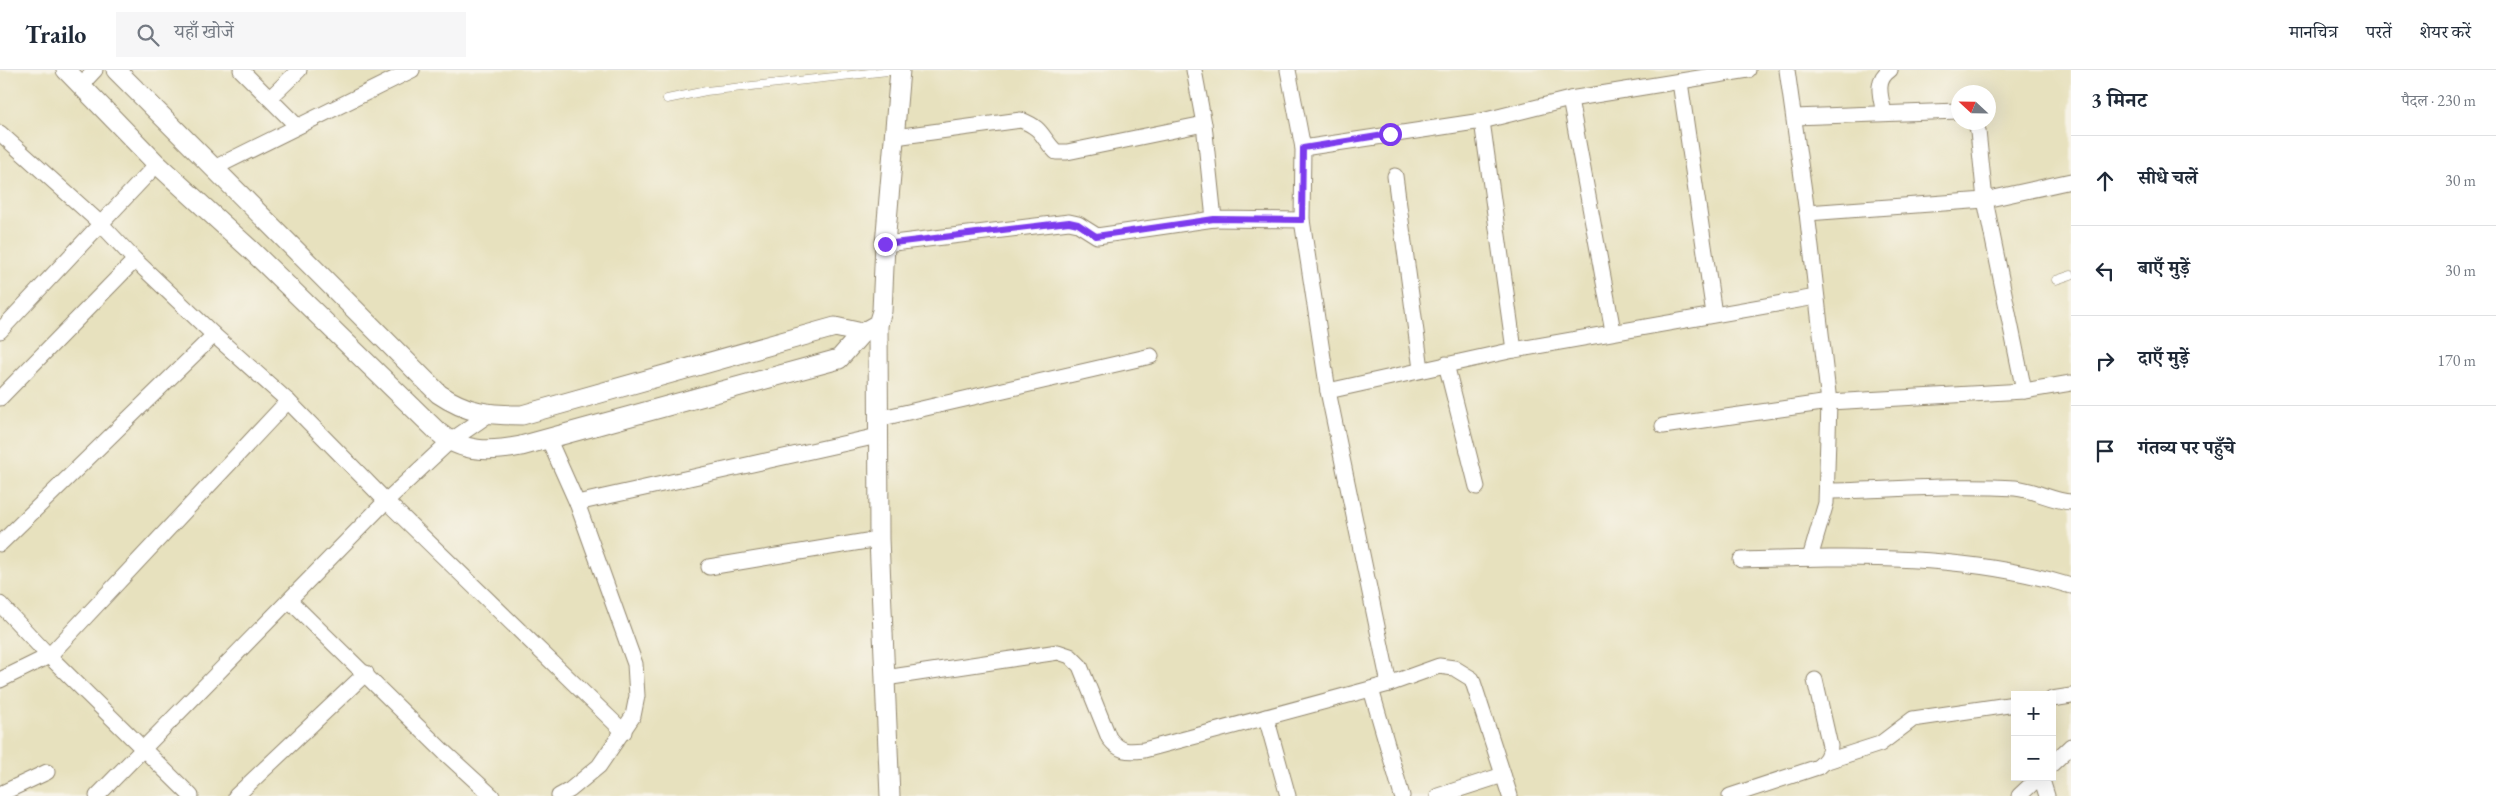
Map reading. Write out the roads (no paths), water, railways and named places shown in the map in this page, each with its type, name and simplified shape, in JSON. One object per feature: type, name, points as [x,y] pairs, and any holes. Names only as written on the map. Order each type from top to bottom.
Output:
[{"type":"street","points":[[66,70],[157,164],[252,251],[392,389],[450,442],[482,451],[499,450],[548,438],[839,359],[870,329],[882,311],[885,244],[899,70]]},
{"type":"street","points":[[81,85],[95,70]]},
{"type":"street","points":[[116,70],[439,394],[456,406],[488,415],[522,415],[835,327],[870,329]]},
{"type":"street","points":[[241,70],[297,126]]},
{"type":"street","points":[[270,98],[299,70]]},
{"type":"street","points":[[214,168],[412,70]]},
{"type":"street","points":[[1194,70],[1204,124],[1214,219]]},
{"type":"street","points":[[1288,70],[1303,148],[1302,220],[1328,391],[1389,684]]},
{"type":"street","points":[[1303,148],[1482,121],[1570,99],[1748,70]]},
{"type":"street","points":[[1787,70],[1807,213],[1829,402],[1826,503],[1810,558]]},
{"type":"street","points":[[1884,113],[1879,85],[1884,74],[1890,70]]},
{"type":"street","points":[[1680,82],[1714,314]]},
{"type":"street","points":[[1570,99],[1613,331]]},
{"type":"street","points":[[1794,117],[1951,111]]},
{"type":"street","points":[[894,137],[1021,120],[1039,129],[1048,144],[1056,152],[1067,152],[1204,124]]},
{"type":"street","points":[[1482,121],[1514,350]]},
{"type":"street","points":[[1978,130],[1985,200],[2024,391]]},
{"type":"street","points":[[2,138],[101,224],[135,260],[214,335],[288,401],[386,501],[624,732]]},
{"type":"street","points":[[0,331],[157,164]]},
{"type":"street","points":[[1395,176],[1421,369]]},
{"type":"street","points":[[1807,213],[1985,200],[2071,181]]},
{"type":"street","points":[[885,244],[1069,222],[1078,224],[1096,236],[1214,219],[1302,220]]},
{"type":"street","points":[[0,398],[135,260]]},
{"type":"street","points":[[1328,391],[1514,350],[1613,331],[1816,297]]},
{"type":"street","points":[[870,329],[878,428],[879,538],[890,796]]},
{"type":"street","points":[[0,544],[214,335]]},
{"type":"street","points":[[577,504],[878,428],[1151,356]]},
{"type":"street","points":[[1446,364],[1477,487]]},
{"type":"street","points":[[1663,426],[1829,402],[2024,391],[2071,383]]},
{"type":"street","points":[[0,680],[49,656],[288,401]]},
{"type":"street","points":[[97,796],[145,750],[386,501],[450,442],[488,415]]},
{"type":"street","points":[[548,438],[577,504],[635,664],[637,696],[634,716],[598,766],[570,790],[559,796]]},
{"type":"street","points":[[1827,491],[1997,487],[2032,490],[2057,500],[2071,502]]},
{"type":"street","points":[[710,567],[879,538]]},
{"type":"street","points":[[1741,560],[1810,558],[1952,563],[2011,569],[2071,586]]},
{"type":"street","points":[[290,601],[444,752],[492,796]]},
{"type":"street","points":[[0,604],[49,656],[190,796]]},
{"type":"street","points":[[886,678],[1058,652],[1070,656],[1080,666],[1110,738],[1116,747],[1126,752],[1144,750],[1389,684],[1439,666],[1454,668],[1472,679],[1510,796]]},
{"type":"street","points":[[236,796],[366,674]]},
{"type":"street","points":[[1730,796],[1818,767],[1824,762],[1829,755],[1830,746],[1815,680]]},
{"type":"street","points":[[1371,688],[1402,796]]},
{"type":"street","points":[[2056,698],[2071,696]]},
{"type":"street","points":[[1824,762],[1880,744],[1913,719],[2011,705]]},
{"type":"street","points":[[1266,717],[1288,796]]},
{"type":"street","points":[[2056,760],[2071,746]]},
{"type":"street","points":[[0,794],[47,772]]},
{"type":"street","points":[[1438,796],[1503,775]]},
{"type":"street","points":[[2020,796],[2036,781]]},
{"type":"street","points":[[2041,781],[2047,796]]},
{"type":"lane","points":[[667,99],[706,91],[899,70]]},
{"type":"lane","points":[[2056,280],[2071,275]]}]
